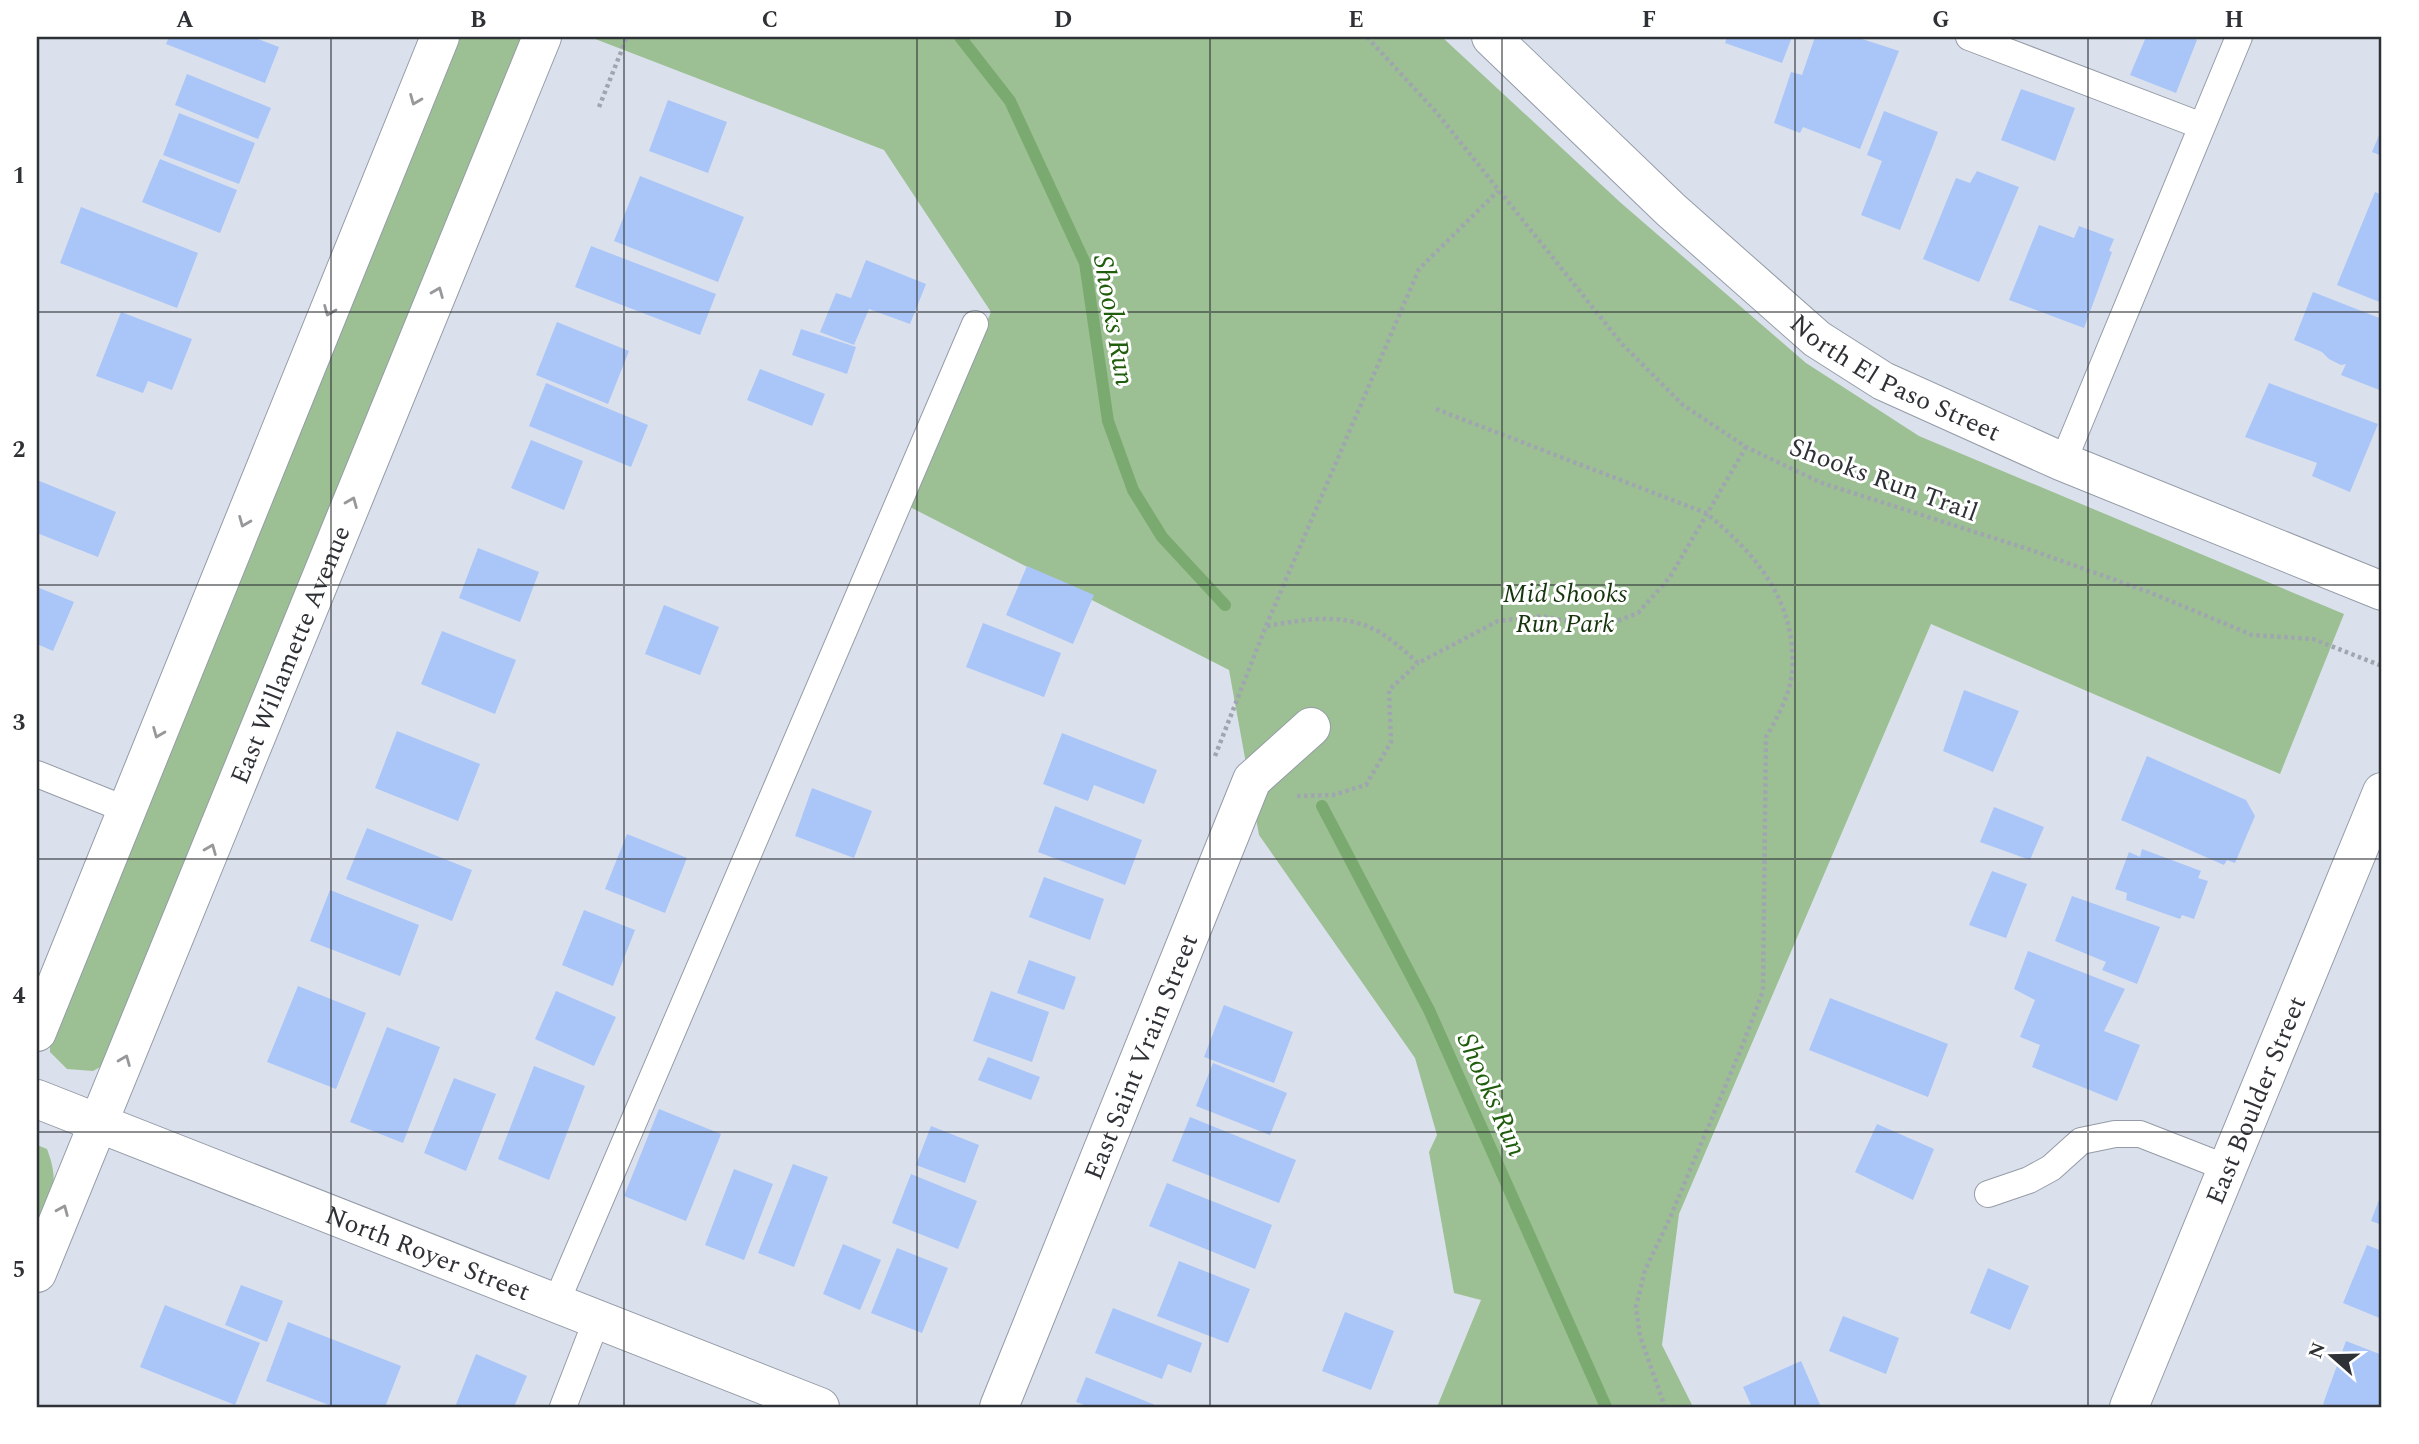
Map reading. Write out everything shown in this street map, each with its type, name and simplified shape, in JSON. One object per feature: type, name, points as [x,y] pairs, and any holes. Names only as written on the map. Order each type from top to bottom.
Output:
[{"type":"street","points":[[37,1032],[440,37]]},
{"type":"street","name":"East Willamette Avenue","points":[[37,1273],[542,37]]},
{"type":"street","name":"North El Paso Street","points":[[1491,37],[1671,211],[1817,339],[1883,381],[2063,462],[2382,592]]},
{"type":"street","name":"East Saint Vrain Street","points":[[999,1407],[1252,780],[1311,726]]},
{"type":"street","name":"East Boulder Street","points":[[2129,1407],[2380,805]]},
{"type":"street","name":"North Royer Street","points":[[37,1099],[820,1407]]},
{"type":"lane","points":[[1969,37],[2202,126]]},
{"type":"lane","points":[[2063,462],[2239,37]]},
{"type":"lane","points":[[556,1303],[975,324]]},
{"type":"lane","points":[[37,774],[127,810]]},
{"type":"lane","points":[[1988,1194],[2029,1180],[2051,1167],[2081,1141],[2115,1134],[2140,1134],[2227,1168]]},
{"type":"lane","points":[[563,1407],[597,1319]]},
{"type":"path","points":[[599,107],[627,37]]},
{"type":"path","name":"Shooks Run Trail","points":[[1367,37],[1437,113],[1622,344],[1684,405],[1746,447],[1822,483],[2031,550],[2149,592],[2252,635],[2313,639],[2382,666]]},
{"type":"path","points":[[1214,761],[1266,626],[1419,270],[1498,191]]},
{"type":"path","points":[[1436,409],[1706,513],[1736,538],[1770,580],[1784,604],[1791,646],[1792,674],[1780,713],[1766,737],[1763,991],[1685,1182],[1645,1270],[1636,1307],[1640,1336],[1665,1407]]},
{"type":"path","points":[[1252,780],[1288,797],[1332,795],[1366,785],[1391,742],[1389,690],[1418,663],[1498,621],[1542,616],[1599,628],[1638,612],[1670,577],[1746,447]]},
{"type":"path","points":[[1266,626],[1308,618],[1346,619],[1382,634],[1418,663]]},
{"type":"green space","points":[[458,37],[525,37],[111,1061],[93,1071],[67,1069],[50,1052],[50,1029]]},
{"type":"green space","name":"Mid Shooks Run Park","points":[[590,37],[1442,37],[1621,203],[1806,363],[1919,436],[2344,614],[2280,774],[1931,624],[1679,1214],[1662,1345],[1693,1407],[1437,1407],[1481,1300],[1454,1293],[1429,1152],[1437,1135],[1415,1058],[1259,835],[1229,670],[910,507],[991,312],[884,150]]},
{"type":"green space","points":[[37,1145],[47,1149],[54,1183],[50,1202],[37,1234]]},
{"type":"building","points":[[169,37],[253,37],[279,47],[265,83],[166,44]]},
{"type":"building","points":[[1727,37],[1792,37],[1782,63],[1725,43]]},
{"type":"building","points":[[1815,37],[1856,37],[1899,51],[1860,149],[1803,127],[1800,133],[1774,123],[1791,72],[1802,75]]},
{"type":"building","points":[[2146,37],[2190,37],[2197,40],[2176,93],[2130,75]]},
{"type":"building","points":[[187,74],[271,108],[258,139],[175,105]]},
{"type":"building","points":[[2021,89],[2075,108],[2055,161],[2001,140]]},
{"type":"building","points":[[668,100],[727,122],[708,173],[649,151]]},
{"type":"building","points":[[1884,111],[1938,132],[1900,230],[1861,215],[1882,161],[1867,155]]},
{"type":"building","points":[[179,113],[255,143],[239,184],[163,155]]},
{"type":"building","points":[[2382,128],[2382,156],[2372,152]]},
{"type":"building","points":[[160,159],[237,190],[220,233],[142,202]]},
{"type":"building","points":[[1977,171],[2019,187],[1979,282],[1923,259],[1956,178],[1970,183]]},
{"type":"building","points":[[640,176],[744,217],[718,282],[614,241]]},
{"type":"building","points":[[2375,192],[2382,195],[2382,303],[2337,285]]},
{"type":"building","points":[[81,207],[198,253],[177,308],[60,263]]},
{"type":"building","points":[[2039,225],[2074,238],[2079,226],[2114,239],[2109,251],[2112,252],[2084,328],[2009,300]]},
{"type":"building","points":[[591,246],[716,294],[700,335],[575,287]]},
{"type":"building","points":[[866,260],[926,284],[910,324],[869,309],[854,345],[820,332],[836,293],[851,298]]},
{"type":"building","points":[[2313,292],[2382,319],[2382,391],[2341,375],[2346,364],[2341,365],[2322,352],[2294,340]]},
{"type":"building","points":[[121,312],[192,339],[172,390],[148,381],[143,393],[96,376]]},
{"type":"building","points":[[557,322],[629,351],[608,404],[536,375]]},
{"type":"building","points":[[801,329],[856,347],[847,374],[792,355]]},
{"type":"building","points":[[760,369],[825,394],[812,426],[747,400]]},
{"type":"building","points":[[546,383],[648,425],[631,467],[529,426]]},
{"type":"building","points":[[2269,383],[2378,424],[2350,492],[2312,476],[2317,463],[2245,437]]},
{"type":"building","points":[[531,440],[583,461],[564,510],[511,488]]},
{"type":"building","points":[[37,480],[116,512],[98,557],[37,533]]},
{"type":"building","points":[[478,548],[539,572],[520,622],[459,598]]},
{"type":"building","points":[[1027,566],[1094,595],[1073,644],[1006,615]]},
{"type":"building","points":[[37,587],[74,602],[53,651],[37,644]]},
{"type":"building","points":[[664,605],[719,627],[700,675],[645,654]]},
{"type":"building","points":[[983,623],[1061,653],[1044,697],[966,667]]},
{"type":"building","points":[[442,631],[516,660],[495,714],[421,684]]},
{"type":"building","points":[[1964,690],[2019,711],[1993,772],[1943,751]]},
{"type":"building","points":[[397,731],[480,764],[458,821],[375,788]]},
{"type":"building","points":[[1062,733],[1157,770],[1144,804],[1094,785],[1088,801],[1043,784]]},
{"type":"building","points":[[2147,756],[2246,800],[2255,816],[2235,863],[2227,860],[2224,865],[2121,820]]},
{"type":"building","points":[[812,788],[872,811],[854,858],[795,836]]},
{"type":"building","points":[[1055,806],[1142,840],[1125,885],[1038,852]]},
{"type":"building","points":[[1994,807],[2044,827],[2030,860],[1980,842]]},
{"type":"building","points":[[367,828],[472,870],[452,921],[346,879]]},
{"type":"building","points":[[627,834],[687,858],[665,913],[605,889]]},
{"type":"building","points":[[2142,849],[2201,871],[2198,878],[2208,881],[2194,919],[2182,915],[2180,919],[2126,900],[2127,893],[2115,889],[2129,852],[2140,857]]},
{"type":"building","points":[[1992,871],[2027,884],[2006,938],[1969,925]]},
{"type":"building","points":[[1044,877],[1104,899],[1090,940],[1029,917]]},
{"type":"building","points":[[330,890],[419,925],[400,976],[310,941]]},
{"type":"building","points":[[2072,896],[2160,927],[2137,984],[2102,970],[2106,962],[2055,941]]},
{"type":"building","points":[[584,910],[635,930],[613,986],[562,965]]},
{"type":"building","points":[[2028,951],[2125,989],[2104,1031],[2140,1045],[2117,1101],[2032,1067],[2040,1045],[2020,1037],[2035,1000],[2014,989]]},
{"type":"building","points":[[1029,960],[1076,977],[1064,1010],[1017,993]]},
{"type":"building","points":[[298,986],[366,1013],[336,1089],[267,1062]]},
{"type":"building","points":[[556,991],[616,1017],[594,1066],[535,1039]]},
{"type":"building","points":[[991,991],[1049,1012],[1032,1062],[973,1041]]},
{"type":"building","points":[[1830,998],[1948,1044],[1928,1097],[1809,1050]]},
{"type":"building","points":[[1224,1005],[1293,1032],[1274,1083],[1204,1057]]},
{"type":"building","points":[[387,1027],[440,1047],[403,1143],[350,1122]]},
{"type":"building","points":[[988,1057],[1040,1077],[1031,1100],[978,1080]]},
{"type":"building","points":[[1213,1063],[1287,1093],[1270,1135],[1196,1106]]},
{"type":"building","points":[[534,1066],[585,1086],[549,1180],[498,1159]]},
{"type":"building","points":[[454,1078],[496,1094],[466,1171],[424,1153]]},
{"type":"building","points":[[659,1109],[721,1134],[686,1221],[624,1196]]},
{"type":"building","points":[[1190,1117],[1296,1160],[1279,1203],[1172,1161]]},
{"type":"building","points":[[1877,1124],[1934,1149],[1913,1200],[1855,1172]]},
{"type":"building","points":[[931,1126],[979,1145],[965,1183],[916,1165]]},
{"type":"building","points":[[793,1164],[828,1177],[794,1267],[758,1253]]},
{"type":"building","points":[[734,1169],[773,1184],[744,1260],[705,1245]]},
{"type":"building","points":[[911,1174],[977,1201],[958,1249],[892,1223]]},
{"type":"building","points":[[1167,1183],[1272,1225],[1255,1269],[1149,1226]]},
{"type":"building","points":[[2382,1192],[2382,1225],[2371,1221]]},
{"type":"building","points":[[843,1244],[881,1260],[860,1310],[823,1294]]},
{"type":"building","points":[[2367,1245],[2382,1251],[2382,1319],[2343,1303]]},
{"type":"building","points":[[897,1248],[948,1268],[922,1333],[871,1313]]},
{"type":"building","points":[[1179,1261],[1250,1289],[1228,1343],[1157,1316]]},
{"type":"building","points":[[1988,1268],[2029,1286],[2010,1330],[1970,1313]]},
{"type":"building","points":[[241,1285],[283,1301],[267,1342],[225,1325]]},
{"type":"building","points":[[165,1305],[260,1343],[235,1405],[140,1367]]},
{"type":"building","points":[[1113,1308],[1202,1343],[1191,1373],[1168,1364],[1162,1379],[1095,1353]]},
{"type":"building","points":[[1345,1312],[1394,1331],[1371,1390],[1322,1371]]},
{"type":"building","points":[[1843,1316],[1899,1338],[1886,1374],[1829,1351]]},
{"type":"building","points":[[288,1322],[401,1366],[385,1407],[334,1407],[266,1381]]},
{"type":"building","points":[[2346,1341],[2382,1355],[2382,1407],[2331,1407],[2323,1404]]},
{"type":"building","points":[[476,1354],[527,1376],[514,1407],[455,1407]]},
{"type":"building","points":[[1801,1361],[1821,1407],[1752,1407],[1743,1387]]},
{"type":"building","points":[[1086,1377],[1160,1407],[1090,1407],[1076,1402]]},
{"type":"waterway","name":"Shooks Run","points":[[960,37],[1010,101],[1085,263],[1108,421],[1133,490],[1162,537],[1225,605]]},
{"type":"waterway","name":"Shooks Run","points":[[1322,806],[1429,1010],[1606,1407]]}]
